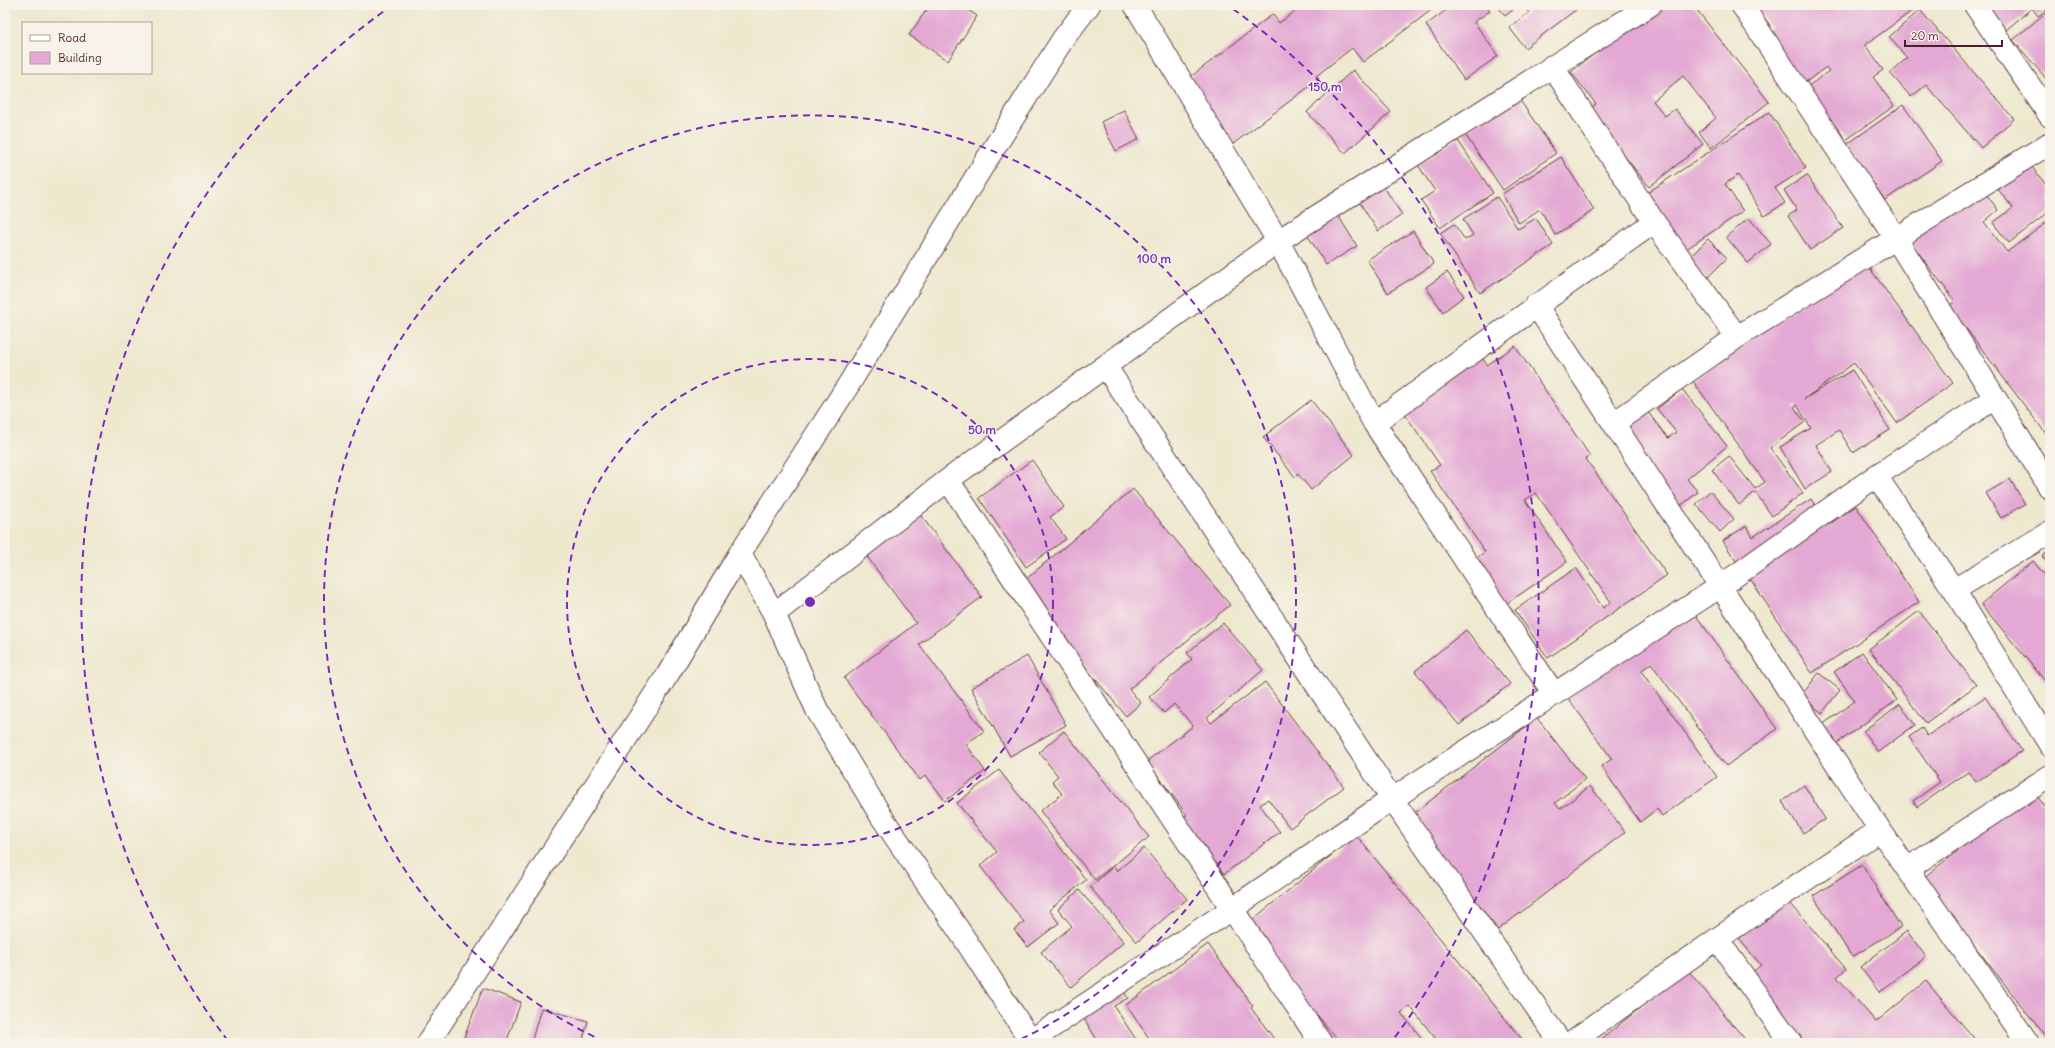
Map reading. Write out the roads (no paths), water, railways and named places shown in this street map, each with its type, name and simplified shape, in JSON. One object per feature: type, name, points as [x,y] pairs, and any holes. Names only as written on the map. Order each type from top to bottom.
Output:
[{"type":"street","points":[[428,1043],[668,674],[740,553],[849,384],[1063,39],[1089,5]]},
{"type":"street","points":[[1135,5],[1278,241],[1374,423],[1554,694]]},
{"type":"street","points":[[774,614],[948,480],[1278,241],[1650,5]]},
{"type":"street","points":[[1742,5],[1895,238],[2050,488]]},
{"type":"street","points":[[1975,5],[2050,116]]},
{"type":"street","points":[[1552,66],[1654,222],[1737,337]]},
{"type":"street","points":[[1614,423],[1737,337],[2050,143]]},
{"type":"street","points":[[1374,423],[1536,305],[1654,222]]},
{"type":"street","points":[[1536,305],[1880,830],[2028,1043]]},
{"type":"street","points":[[1106,367],[1392,799],[1561,1043]]},
{"type":"street","points":[[740,553],[774,614],[817,710],[881,816],[962,935],[1031,1042],[1392,799],[1721,586],[1876,476],[1995,398]]},
{"type":"street","points":[[1876,476],[1954,590],[2050,745]]},
{"type":"street","points":[[948,480],[1321,1043]]},
{"type":"street","points":[[1954,590],[2050,532]]},
{"type":"street","points":[[1906,869],[2050,776]]},
{"type":"street","points":[[1570,1043],[1717,939],[1880,830]]},
{"type":"street","points":[[1717,939],[1791,1043]]}]
